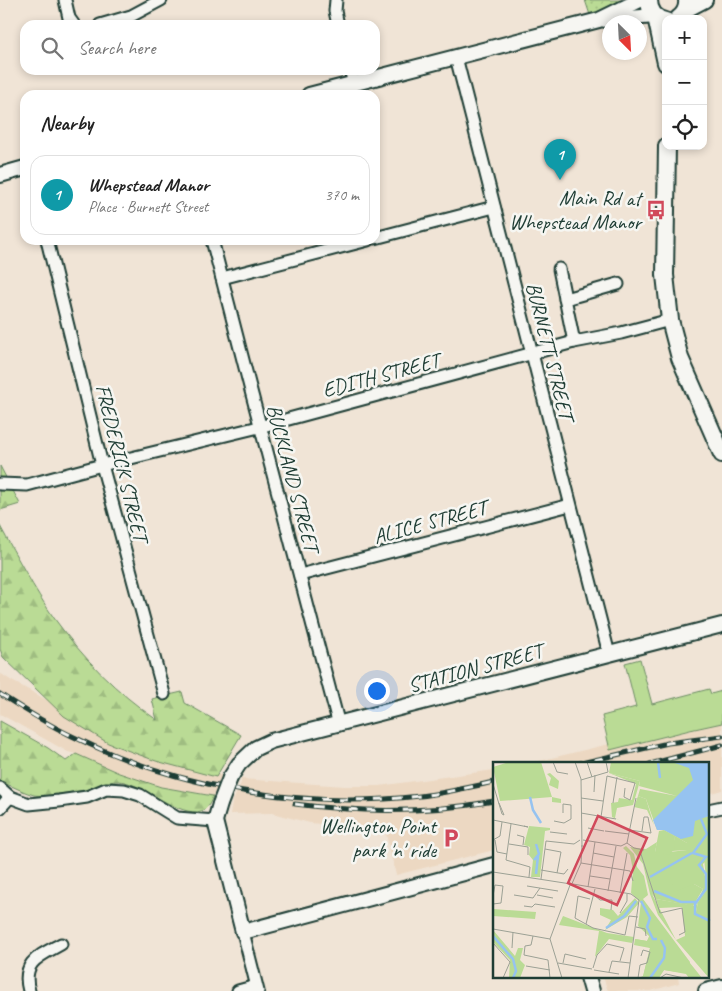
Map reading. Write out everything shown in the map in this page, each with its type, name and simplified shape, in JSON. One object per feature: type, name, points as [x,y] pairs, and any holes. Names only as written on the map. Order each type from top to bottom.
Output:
[{"type":"main road","points":[[649,0],[650,8],[659,18],[666,60]]},
{"type":"main road","points":[[667,150],[665,275],[670,320],[680,358],[722,454]]},
{"type":"street","points":[[65,0],[70,20]]},
{"type":"street","points":[[117,20],[131,16],[161,0]]},
{"type":"street","points":[[336,0],[335,11],[337,20]]},
{"type":"street","points":[[380,71],[456,57],[599,20],[640,0]]},
{"type":"street","points":[[684,12],[705,0]]},
{"type":"street","points":[[599,20],[659,18]]},
{"type":"street","name":"BURNETT STREET","points":[[456,57],[609,654]]},
{"type":"street","points":[[320,90],[352,76]]},
{"type":"street","points":[[0,175],[20,169]]},
{"type":"street","points":[[380,237],[494,207]]},
{"type":"street","name":"FREDERICK STREET","points":[[48,245],[102,465],[164,694]]},
{"type":"street","name":"BUCKLAND STREET","points":[[213,245],[259,427],[339,725]]},
{"type":"street","points":[[222,278],[349,245]]},
{"type":"street","points":[[560,269],[574,342]]},
{"type":"street","points":[[565,299],[618,284]]},
{"type":"street","name":"EDITH STREET","points":[[0,484],[27,485],[259,427],[574,342],[621,333],[670,320]]},
{"type":"street","name":"ALICE STREET","points":[[300,575],[570,505]]},
{"type":"street","name":"STATION STREET","points":[[215,822],[230,778],[239,764],[256,748],[272,741],[722,625]]},
{"type":"street","points":[[0,788],[10,797],[29,804],[59,802],[87,797],[106,789],[124,790],[140,795],[177,818],[215,822],[257,989],[238,991]]},
{"type":"street","points":[[0,808],[10,797]]},
{"type":"street","points":[[243,932],[493,865]]},
{"type":"street","points":[[29,991],[26,981],[31,964],[40,956],[61,944]]},
{"type":"street","points":[[588,978],[592,991]]},
{"type":"street","points":[[706,991],[722,987]]},
{"type":"shaded area","points":[[0,673],[108,733],[150,752],[223,776],[213,796],[161,787],[119,773],[68,752],[0,714]]},
{"type":"shaded area","points":[[722,721],[722,790],[710,793],[710,762],[535,762],[609,744],[611,750],[717,724]]},
{"type":"shaded area","points":[[493,770],[493,850],[396,875],[385,830],[310,823],[272,813],[230,814],[241,779],[345,786],[379,786]]},
{"type":"shaded area","points":[[603,978],[678,978],[679,983],[651,991],[608,991]]},
{"type":"green space","points":[[585,0],[631,0],[623,5],[590,15]]},
{"type":"green space","points":[[0,466],[20,504],[0,510]]},
{"type":"green space","points":[[0,526],[54,618],[76,647],[114,686],[157,720],[152,699],[182,692],[185,703],[241,735],[216,777],[156,761],[108,743],[64,716],[3,657],[0,649]]},
{"type":"green space","points":[[640,659],[652,704],[709,689],[711,694],[722,691],[722,723],[610,750],[602,716],[636,707],[625,663]]},
{"type":"green space","points":[[0,721],[48,748],[66,761],[76,754],[119,773],[161,787],[213,796],[205,809],[197,812],[178,808],[136,786],[122,781],[111,782],[90,789],[51,795],[34,795],[6,784],[0,791]]},
{"type":"railway","points":[[0,694],[53,726],[113,754],[155,770],[198,782],[242,791],[286,797],[331,800],[376,799],[429,795],[493,782]]},
{"type":"railway","points":[[586,762],[668,743],[722,736]]},
{"type":"railway","points":[[658,762],[722,745]]},
{"type":"railway","points":[[295,804],[345,809],[420,810],[493,801]]},
{"type":"place","name":"Whepstead Manor","points":[[560,180]]},
{"type":"place","name":"Main Rd at Whepstead Manor","points":[[656,210]]},
{"type":"place","name":"Wellington Point park 'n' ride","points":[[451,838]]}]
